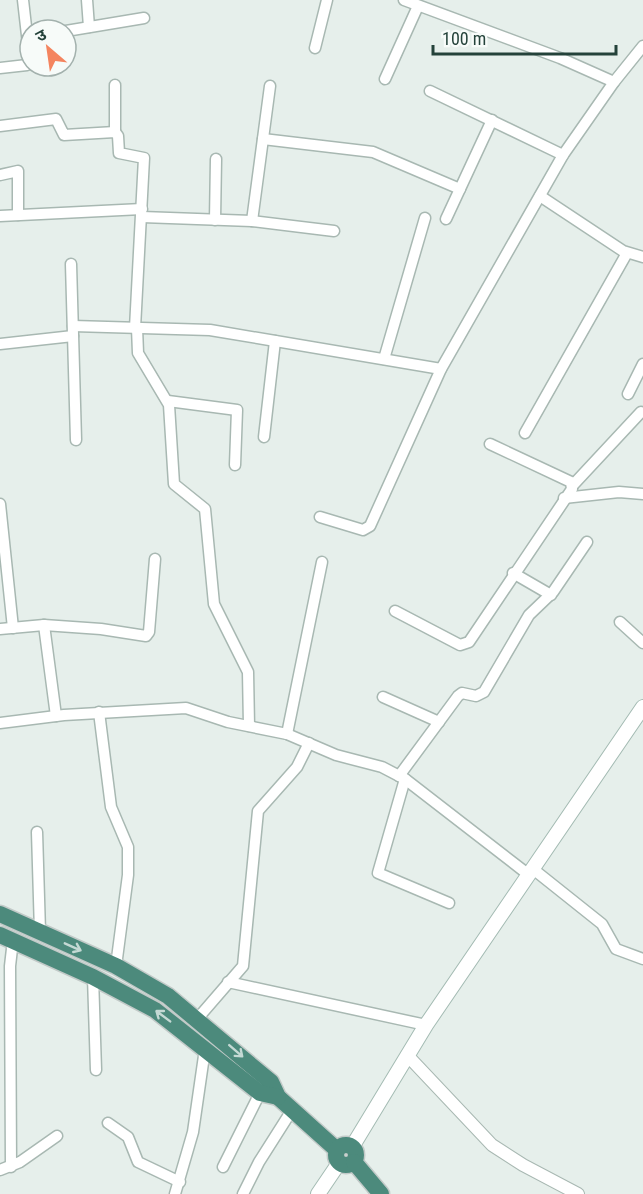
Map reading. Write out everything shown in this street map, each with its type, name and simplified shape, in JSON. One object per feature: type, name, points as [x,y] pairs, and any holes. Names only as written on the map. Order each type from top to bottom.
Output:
[{"type":"highway","points":[[0,914],[116,966],[168,996],[198,1018],[271,1082],[278,1097],[345,1155],[381,1194]]},
{"type":"highway","points":[[6,937],[93,977],[155,1010],[260,1093],[278,1097]]},
{"type":"main road","points":[[318,1194],[426,1025],[643,707]]},
{"type":"street","points":[[23,0],[26,18]]},
{"type":"street","points":[[87,0],[90,27]]},
{"type":"street","points":[[315,48],[327,0]]},
{"type":"street","points":[[385,79],[413,2],[560,58],[614,82]]},
{"type":"street","points":[[78,29],[144,18]]},
{"type":"street","points":[[320,517],[367,530],[441,369],[563,155],[614,82],[643,46]]},
{"type":"street","points":[[0,68],[18,64]]},
{"type":"street","points":[[115,85],[115,132],[118,135],[119,153],[142,156],[146,161],[136,328],[138,353],[168,401],[174,484],[205,509],[214,604],[248,672],[249,726]]},
{"type":"street","points":[[252,221],[270,86]]},
{"type":"street","points":[[430,91],[563,155]]},
{"type":"street","points":[[0,126],[54,119],[58,120],[66,136],[115,132]]},
{"type":"street","points":[[446,219],[492,120]]},
{"type":"street","points":[[263,139],[373,152],[460,189]]},
{"type":"street","points":[[215,220],[216,159]]},
{"type":"street","points":[[0,175],[18,171],[18,215]]},
{"type":"street","points":[[540,196],[627,252],[643,257]]},
{"type":"street","points":[[0,216],[142,213],[252,221],[334,231]]},
{"type":"street","points":[[384,359],[425,218]]},
{"type":"street","points":[[525,433],[627,252]]},
{"type":"street","points":[[71,264],[76,440]]},
{"type":"street","points":[[0,344],[73,331],[136,328],[210,330],[441,369]]},
{"type":"street","points":[[264,438],[275,341]]},
{"type":"street","points":[[628,394],[643,364]]},
{"type":"street","points":[[168,401],[237,410],[235,465]]},
{"type":"street","points":[[395,611],[464,645],[469,642],[573,485],[641,412]]},
{"type":"street","points":[[490,444],[573,485]]},
{"type":"street","points":[[564,498],[619,492],[643,494]]},
{"type":"street","points":[[0,504],[13,628]]},
{"type":"street","points":[[449,903],[378,873],[402,778],[439,722],[462,693],[476,696],[484,692],[529,615],[551,595],[587,542]]},
{"type":"street","points":[[0,629],[44,625],[101,629],[146,636],[154,559]]},
{"type":"street","points":[[287,734],[322,561]]},
{"type":"street","points":[[513,573],[551,595]]},
{"type":"street","points":[[620,622],[643,643]]},
{"type":"street","points":[[44,625],[56,716]]},
{"type":"street","points":[[383,697],[439,722]]},
{"type":"street","points":[[0,723],[99,712],[186,708],[287,734],[336,755],[382,767],[402,778],[602,924],[615,949],[643,959]]},
{"type":"street","points":[[99,712],[111,807],[128,846],[128,875],[116,966]]},
{"type":"street","points":[[198,1018],[239,972],[244,960],[253,878],[255,819],[263,803],[297,767],[309,743]]},
{"type":"street","points":[[37,832],[40,932]]},
{"type":"street","points":[[5,1168],[10,966],[6,937]]},
{"type":"street","points":[[93,977],[96,1070]]},
{"type":"street","points":[[228,982],[426,1025]]},
{"type":"street","points":[[175,1194],[193,1132],[205,1049]]},
{"type":"street","points":[[407,1055],[492,1145],[523,1165],[578,1194]]},
{"type":"street","points":[[223,1167],[260,1093]]},
{"type":"street","points":[[243,1194],[292,1110]]},
{"type":"street","points":[[108,1123],[128,1137],[142,1164],[180,1182]]},
{"type":"street","points":[[5,1168],[57,1136]]}]
